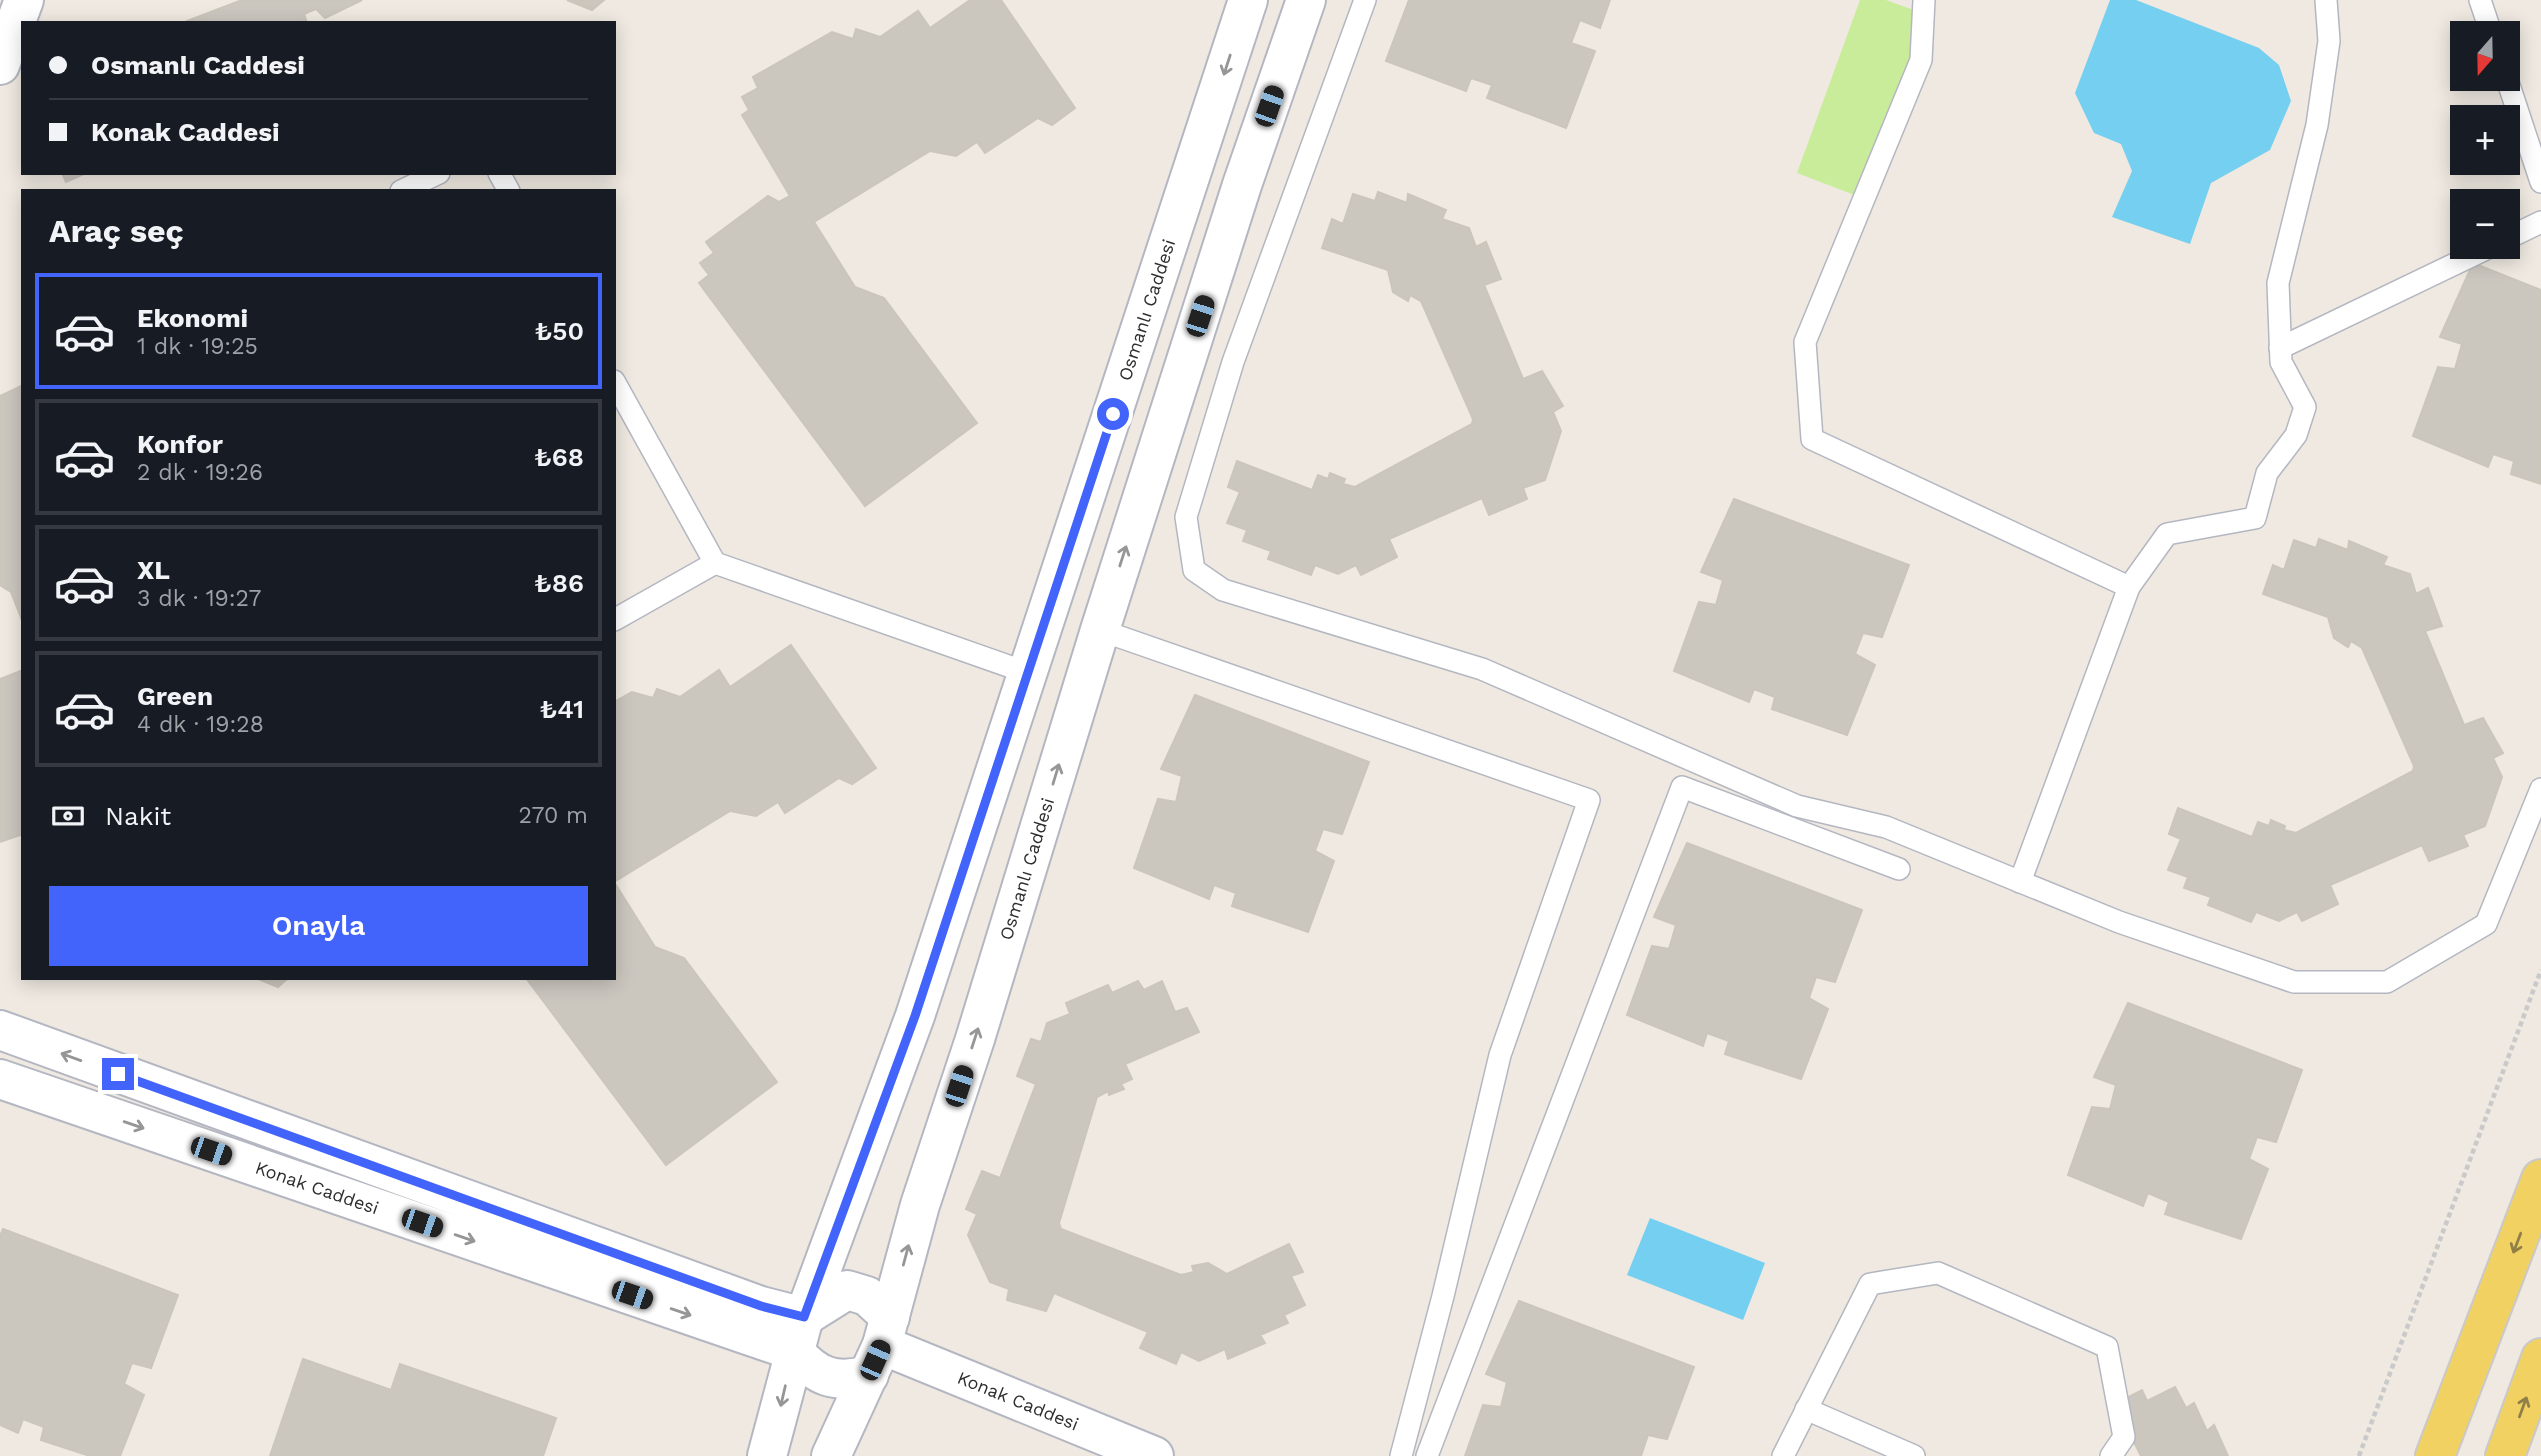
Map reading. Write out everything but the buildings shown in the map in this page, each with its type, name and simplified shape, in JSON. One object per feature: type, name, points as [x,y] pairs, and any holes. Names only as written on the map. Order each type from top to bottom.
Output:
[{"type":"main road","points":[[0,65],[24,0]]},
{"type":"main road","name":"Osmanlı Caddesi","points":[[767,1456],[799,1334],[915,1016],[1248,0]]},
{"type":"main road","name":"Osmanlı Caddesi","points":[[831,1456],[880,1346],[919,1205],[975,1039],[1100,630],[1242,184],[1306,0]]},
{"type":"main road","points":[[0,1030],[761,1306],[799,1334],[808,1367],[824,1377],[854,1378],[880,1346],[867,1296],[847,1290],[799,1334]]},
{"type":"main road","name":"Konak Caddesi","points":[[0,1079],[799,1334]]},
{"type":"main road","points":[[2435,1456],[2541,1179]]},
{"type":"main road","name":"Konak Caddesi","points":[[880,1346],[1154,1456]]},
{"type":"main road","points":[[2505,1456],[2541,1358]]},
{"type":"lane","points":[[1365,0],[1233,362],[1185,517],[1194,570],[1223,590],[1482,669],[1797,806],[1886,827],[2119,922],[2294,982],[2387,982],[2486,924],[2541,789]]},
{"type":"lane","points":[[1924,0],[1922,60],[1805,342],[1812,439],[2129,587]]},
{"type":"lane","points":[[2021,882],[2129,587],[2167,534],[2255,517],[2267,473],[2295,435],[2305,407],[2281,362],[2278,283],[2317,125],[2329,41],[2326,0]]},
{"type":"lane","points":[[2480,0],[2487,21]]},
{"type":"lane","points":[[2511,91],[2541,181]]},
{"type":"lane","points":[[405,189],[435,175]]},
{"type":"lane","points":[[2520,232],[2541,222]]},
{"type":"lane","points":[[2280,348],[2465,259]]},
{"type":"lane","points":[[616,386],[715,563],[1028,673]]},
{"type":"lane","points":[[616,619],[715,563]]},
{"type":"lane","points":[[1100,630],[1589,800],[1500,1055],[1444,1296],[1401,1456]]},
{"type":"lane","points":[[1427,1456],[1682,787],[1899,869]]},
{"type":"lane","points":[[1783,1456],[1870,1284],[1938,1273],[2107,1347],[2124,1437],[2111,1456]]},
{"type":"lane","points":[[1806,1409],[1914,1456]]},
{"type":"path","points":[[2359,1456],[2541,970]]},
{"type":"green space","points":[[1860,0],[1886,0],[1930,16],[1857,196],[1797,173]]},
{"type":"water","points":[[2110,0],[2136,0],[2259,48],[2279,65],[2291,101],[2270,150],[2211,183],[2190,244],[2112,217],[2132,171],[2121,144],[2094,133],[2075,93]]},
{"type":"water","points":[[1650,1218],[1765,1263],[1743,1320],[1627,1275]]},
{"type":"route","points":[[118,1074],[761,1306],[804,1317],[915,1016],[1113,414]]}]
